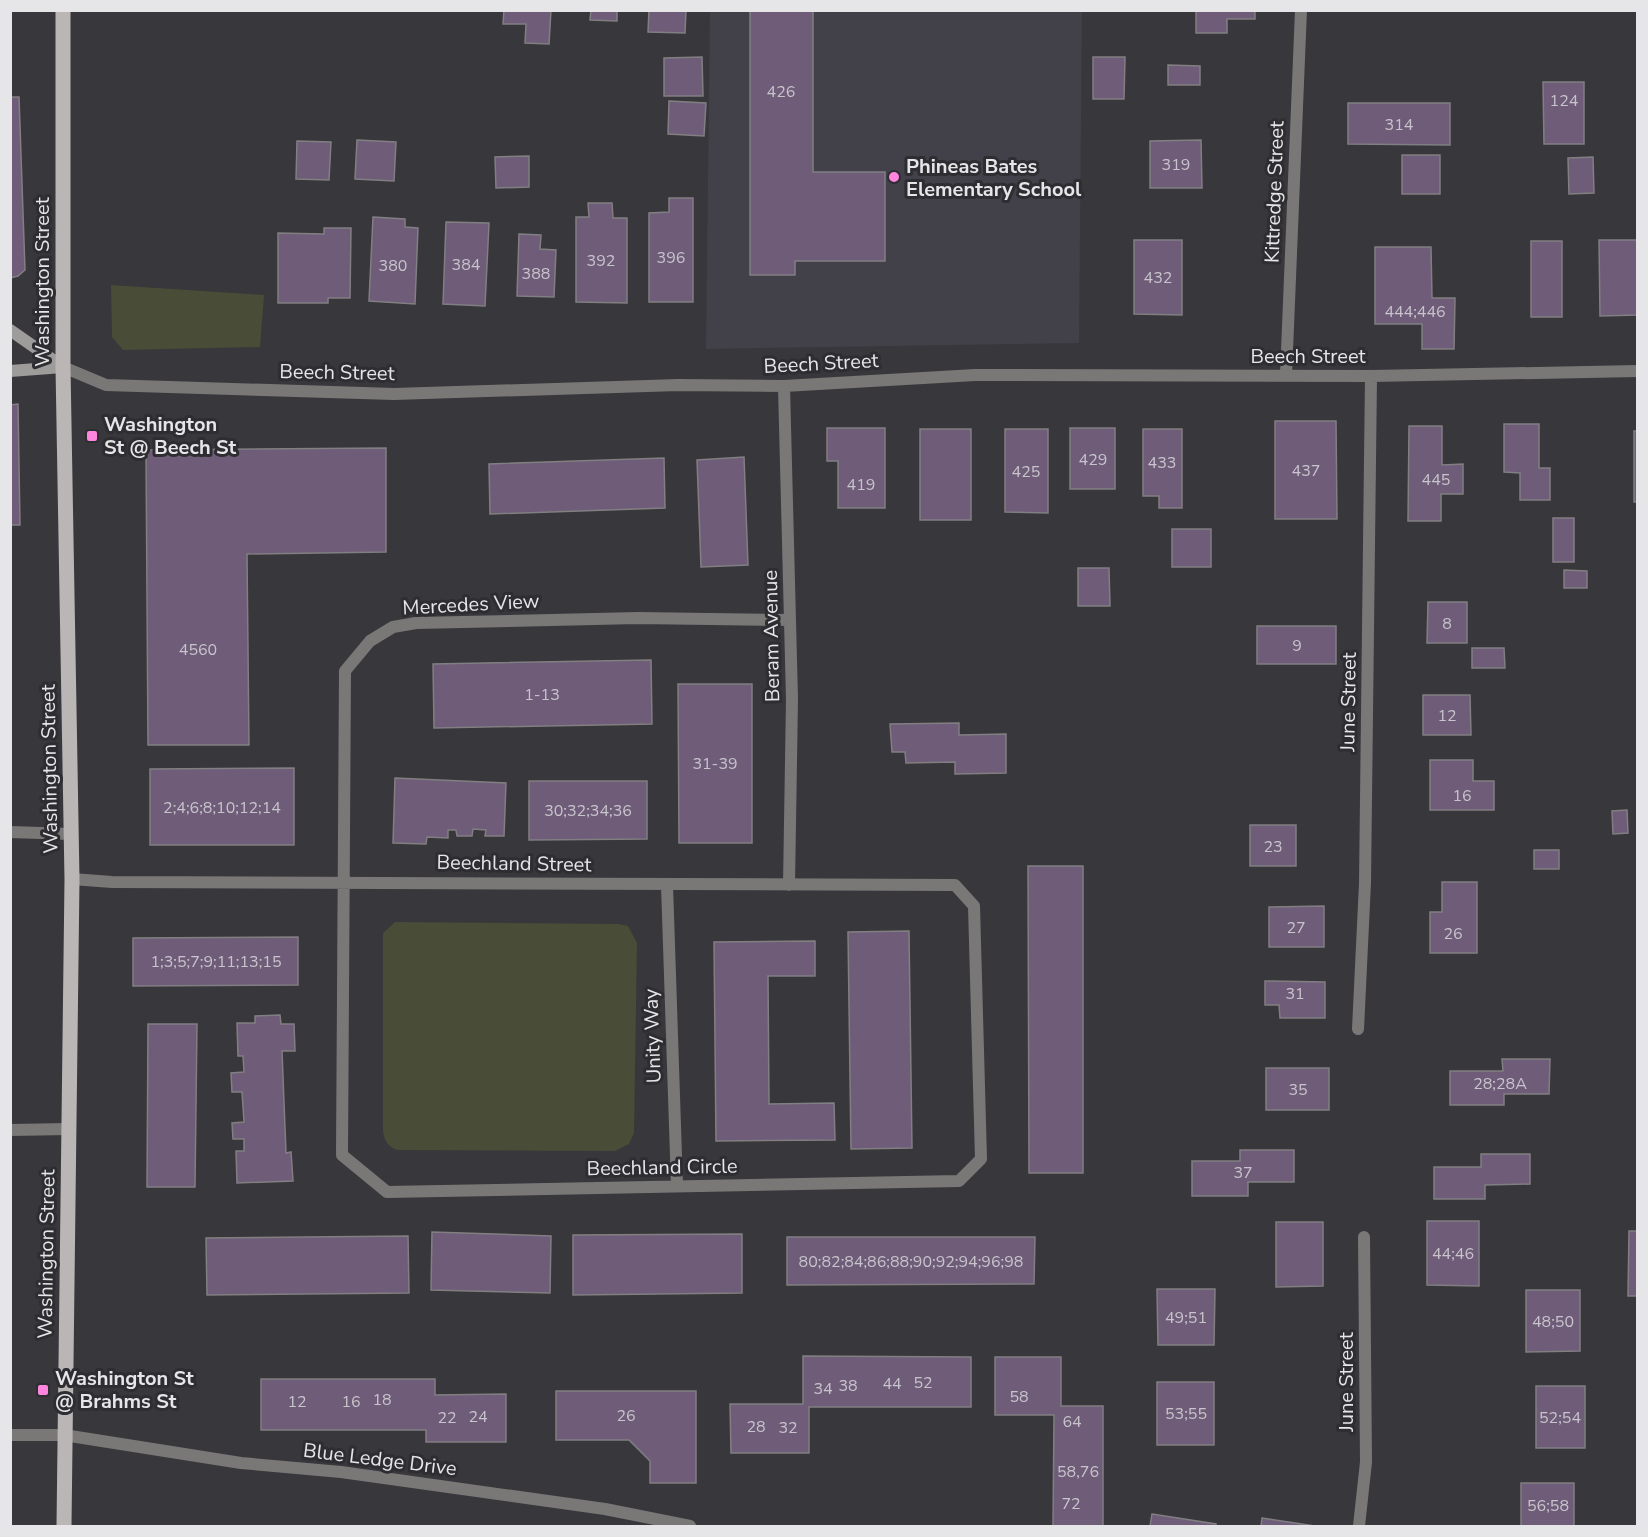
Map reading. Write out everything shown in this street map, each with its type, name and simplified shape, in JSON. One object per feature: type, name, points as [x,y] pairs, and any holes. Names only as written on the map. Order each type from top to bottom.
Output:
[{"type":"main road","name":"Washington Street","points":[[63,10],[63,367],[72,879],[64,1527]]},
{"type":"street","name":"Kittredge Street","points":[[1286,375],[1302,11]]},
{"type":"street","points":[[10,330],[63,367]]},
{"type":"street","name":"Beech Street","points":[[10,371],[63,367],[106,385],[370,393],[678,385],[784,386],[975,375],[1371,376],[1638,371]]},
{"type":"street","name":"June Street","points":[[1358,1029],[1365,883],[1371,376]]},
{"type":"street","name":"Beram Avenue","points":[[784,386],[790,620],[789,885]]},
{"type":"street","name":"Mercedes View","points":[[342,881],[345,671],[370,642],[393,627],[416,623],[626,618],[790,620]]},
{"type":"street","points":[[10,831],[71,834]]},
{"type":"street","name":"Beechland Street","points":[[72,879],[112,882],[342,881],[667,885],[955,885]]},
{"type":"street","name":"Beechland Circle","points":[[342,881],[342,1155],[387,1192],[959,1180],[981,1159],[974,906],[955,885]]},
{"type":"street","name":"Unity Way","points":[[667,885],[677,1186]]},
{"type":"street","points":[[10,1130],[69,1129]]},
{"type":"street","name":"June Street","points":[[1359,1527],[1365,1462],[1364,1237]]},
{"type":"street","name":"Blue Ledge Drive","points":[[10,1435],[64,1435],[241,1463],[341,1472],[605,1509],[690,1527]]},
{"type":"shaded area","name":"Phineas Bates Elementary School","points":[[710,11],[1082,11],[1079,343],[706,349]]},
{"type":"green space","points":[[111,285],[264,295],[260,347],[123,350],[112,337]]},
{"type":"green space","points":[[395,922],[618,924],[628,926],[637,943],[634,1133],[629,1144],[615,1151],[397,1150],[389,1145],[383,1132],[383,933]]},
{"type":"building","points":[[504,10],[551,10],[549,44],[525,43],[526,24],[503,24]]},
{"type":"building","points":[[591,10],[617,10],[617,21],[590,20]]},
{"type":"building","points":[[649,10],[686,10],[685,33],[648,32]]},
{"type":"building","points":[[750,10],[813,10],[813,172],[885,172],[885,261],[795,261],[795,275],[750,275]]},
{"type":"building","points":[[1196,10],[1255,10],[1255,19],[1227,19],[1227,33],[1196,33]]},
{"type":"building","points":[[702,57],[703,96],[664,96],[664,58]]},
{"type":"building","points":[[1093,57],[1125,57],[1124,99],[1093,99]]},
{"type":"building","points":[[1168,65],[1200,66],[1200,85],[1168,85]]},
{"type":"building","points":[[1543,82],[1584,82],[1584,144],[1544,144]]},
{"type":"building","points":[[10,97],[19,97],[25,270],[18,276],[10,278]]},
{"type":"building","points":[[669,101],[706,103],[704,136],[668,134]]},
{"type":"building","points":[[1348,103],[1450,103],[1450,145],[1348,144]]},
{"type":"building","points":[[357,140],[396,142],[394,181],[355,179]]},
{"type":"building","points":[[1201,140],[1202,188],[1150,188],[1150,141]]},
{"type":"building","points":[[297,141],[331,142],[329,180],[296,179]]},
{"type":"building","points":[[1402,155],[1440,155],[1440,194],[1402,194]]},
{"type":"building","points":[[529,156],[529,187],[496,188],[495,157]]},
{"type":"building","points":[[1593,157],[1594,193],[1569,194],[1568,158]]},
{"type":"building","points":[[669,198],[693,198],[693,302],[649,302],[649,213],[669,212]]},
{"type":"building","points":[[588,203],[612,203],[613,218],[627,218],[627,303],[576,302],[576,217],[589,217]]},
{"type":"building","points":[[373,217],[405,219],[405,227],[418,228],[415,304],[369,301]]},
{"type":"building","points":[[446,222],[489,223],[485,306],[443,304]]},
{"type":"building","points":[[324,228],[351,228],[350,298],[328,298],[328,303],[278,303],[278,233],[324,234]]},
{"type":"building","points":[[519,234],[541,235],[540,249],[556,250],[554,297],[517,296]]},
{"type":"building","points":[[1134,240],[1182,240],[1182,315],[1134,314]]},
{"type":"building","points":[[1599,240],[1638,240],[1638,315],[1600,316]]},
{"type":"building","points":[[1531,241],[1562,241],[1562,317],[1531,317]]},
{"type":"building","points":[[1375,247],[1431,247],[1432,298],[1455,298],[1454,349],[1422,349],[1422,324],[1375,324]]},
{"type":"building","points":[[18,404],[20,525],[10,525],[10,405]]},
{"type":"building","points":[[1275,421],[1336,421],[1337,519],[1275,519]]},
{"type":"building","points":[[1504,424],[1539,424],[1539,468],[1550,468],[1550,500],[1520,500],[1520,473],[1504,472]]},
{"type":"building","points":[[1409,426],[1442,426],[1442,465],[1463,464],[1463,494],[1441,494],[1441,521],[1408,521]]},
{"type":"building","points":[[827,428],[885,428],[885,508],[838,508],[838,461],[827,461]]},
{"type":"building","points":[[1070,428],[1115,428],[1115,489],[1070,489]]},
{"type":"building","points":[[920,429],[971,429],[971,520],[920,520]]},
{"type":"building","points":[[1005,429],[1048,429],[1048,513],[1005,512]]},
{"type":"building","points":[[1143,429],[1182,429],[1182,508],[1159,508],[1159,496],[1143,496]]},
{"type":"building","points":[[1634,431],[1638,431],[1638,502],[1634,502]]},
{"type":"building","points":[[386,448],[386,552],[247,554],[249,745],[148,745],[146,450]]},
{"type":"building","points":[[744,457],[748,565],[701,567],[697,460]]},
{"type":"building","points":[[664,458],[665,508],[490,514],[489,464]]},
{"type":"building","points":[[1553,518],[1574,518],[1574,562],[1553,562]]},
{"type":"building","points":[[1172,529],[1211,529],[1211,567],[1172,567]]},
{"type":"building","points":[[1078,568],[1109,568],[1110,606],[1078,606]]},
{"type":"building","points":[[1564,570],[1587,571],[1587,588],[1564,588]]},
{"type":"building","points":[[1428,602],[1467,602],[1467,643],[1427,643]]},
{"type":"building","points":[[1257,626],[1336,626],[1336,664],[1257,664]]},
{"type":"building","points":[[1472,648],[1504,648],[1505,668],[1472,668]]},
{"type":"building","points":[[651,660],[652,724],[434,728],[433,664]]},
{"type":"building","points":[[678,684],[752,684],[752,843],[679,843]]},
{"type":"building","points":[[1423,695],[1470,695],[1471,735],[1423,735]]},
{"type":"building","points":[[959,723],[959,735],[1006,734],[1006,773],[955,774],[955,762],[906,763],[905,752],[892,752],[890,724]]},
{"type":"building","points":[[1430,760],[1473,760],[1473,781],[1494,781],[1494,810],[1430,810]]},
{"type":"building","points":[[294,768],[294,845],[150,845],[150,769]]},
{"type":"building","points":[[395,778],[506,783],[504,836],[485,836],[486,830],[473,829],[472,836],[457,836],[456,830],[448,830],[448,838],[427,837],[426,844],[393,843]]},
{"type":"building","points":[[529,781],[647,781],[647,839],[529,840]]},
{"type":"building","points":[[1627,810],[1628,833],[1613,834],[1612,811]]},
{"type":"building","points":[[1250,825],[1296,825],[1296,866],[1250,866]]},
{"type":"building","points":[[1534,850],[1559,850],[1559,869],[1534,869]]},
{"type":"building","points":[[1028,866],[1083,866],[1083,1173],[1029,1173]]},
{"type":"building","points":[[1442,882],[1477,882],[1477,953],[1430,953],[1430,912],[1442,912]]},
{"type":"building","points":[[1324,906],[1324,947],[1269,947],[1269,907]]},
{"type":"building","points":[[909,931],[912,1148],[851,1149],[848,932]]},
{"type":"building","points":[[298,937],[298,985],[133,986],[133,938]]},
{"type":"building","points":[[815,941],[815,976],[768,976],[769,1104],[834,1103],[835,1140],[716,1141],[714,942]]},
{"type":"building","points":[[1265,981],[1325,982],[1325,1018],[1280,1018],[1279,1005],[1265,1005]]},
{"type":"building","points":[[280,1015],[281,1024],[294,1024],[295,1051],[282,1051],[286,1153],[291,1152],[293,1181],[237,1183],[236,1151],[244,1151],[244,1139],[233,1139],[232,1123],[244,1122],[242,1092],[232,1092],[231,1073],[244,1072],[243,1056],[238,1056],[237,1023],[255,1023],[255,1016]]},
{"type":"building","points":[[148,1024],[197,1024],[195,1187],[147,1187]]},
{"type":"building","points":[[1502,1059],[1550,1059],[1549,1094],[1504,1094],[1504,1105],[1450,1105],[1450,1071],[1503,1071]]},
{"type":"building","points":[[1266,1068],[1329,1068],[1329,1110],[1266,1110]]},
{"type":"building","points":[[1240,1150],[1294,1150],[1294,1182],[1248,1182],[1248,1196],[1192,1196],[1192,1161],[1240,1161]]},
{"type":"building","points":[[1481,1154],[1530,1154],[1530,1184],[1485,1185],[1485,1199],[1434,1199],[1434,1167],[1481,1167]]},
{"type":"building","points":[[1427,1221],[1479,1221],[1479,1286],[1427,1285]]},
{"type":"building","points":[[1276,1222],[1323,1222],[1323,1286],[1276,1287]]},
{"type":"building","points":[[1629,1231],[1638,1231],[1638,1296],[1628,1296]]},
{"type":"building","points":[[432,1232],[551,1236],[550,1293],[431,1290]]},
{"type":"building","points":[[742,1234],[742,1293],[573,1295],[573,1235]]},
{"type":"building","points":[[408,1236],[409,1293],[207,1295],[206,1238]]},
{"type":"building","points":[[787,1237],[1035,1237],[1034,1284],[787,1285]]},
{"type":"building","points":[[1157,1289],[1215,1289],[1214,1345],[1158,1345]]},
{"type":"building","points":[[1526,1290],[1580,1290],[1580,1351],[1526,1352]]},
{"type":"building","points":[[803,1356],[971,1357],[971,1407],[809,1407],[809,1453],[731,1453],[730,1404],[803,1404]]},
{"type":"building","points":[[995,1357],[1061,1357],[1061,1406],[1103,1406],[1103,1526],[1053,1526],[1054,1415],[995,1415]]},
{"type":"building","points":[[261,1379],[435,1379],[435,1395],[506,1394],[506,1442],[426,1442],[426,1430],[261,1430]]},
{"type":"building","points":[[1157,1382],[1214,1382],[1214,1445],[1157,1445]]},
{"type":"building","points":[[1536,1386],[1585,1386],[1585,1448],[1536,1448]]},
{"type":"building","points":[[556,1391],[696,1391],[696,1483],[650,1483],[650,1461],[629,1440],[556,1440]]},
{"type":"building","points":[[1521,1483],[1574,1483],[1574,1526],[1521,1526]]},
{"type":"building","points":[[1152,1514],[1216,1524],[1216,1526],[1150,1526]]},
{"type":"building","points":[[1262,1518],[1315,1526],[1261,1526]]},
{"type":"place","name":"Phineas Bates Elementary School","points":[[894,177]]},
{"type":"place","name":"Washington St @ Beech St","points":[[92,436]]},
{"type":"place","name":"Washington St @ Brahms St","points":[[43,1390]]}]
